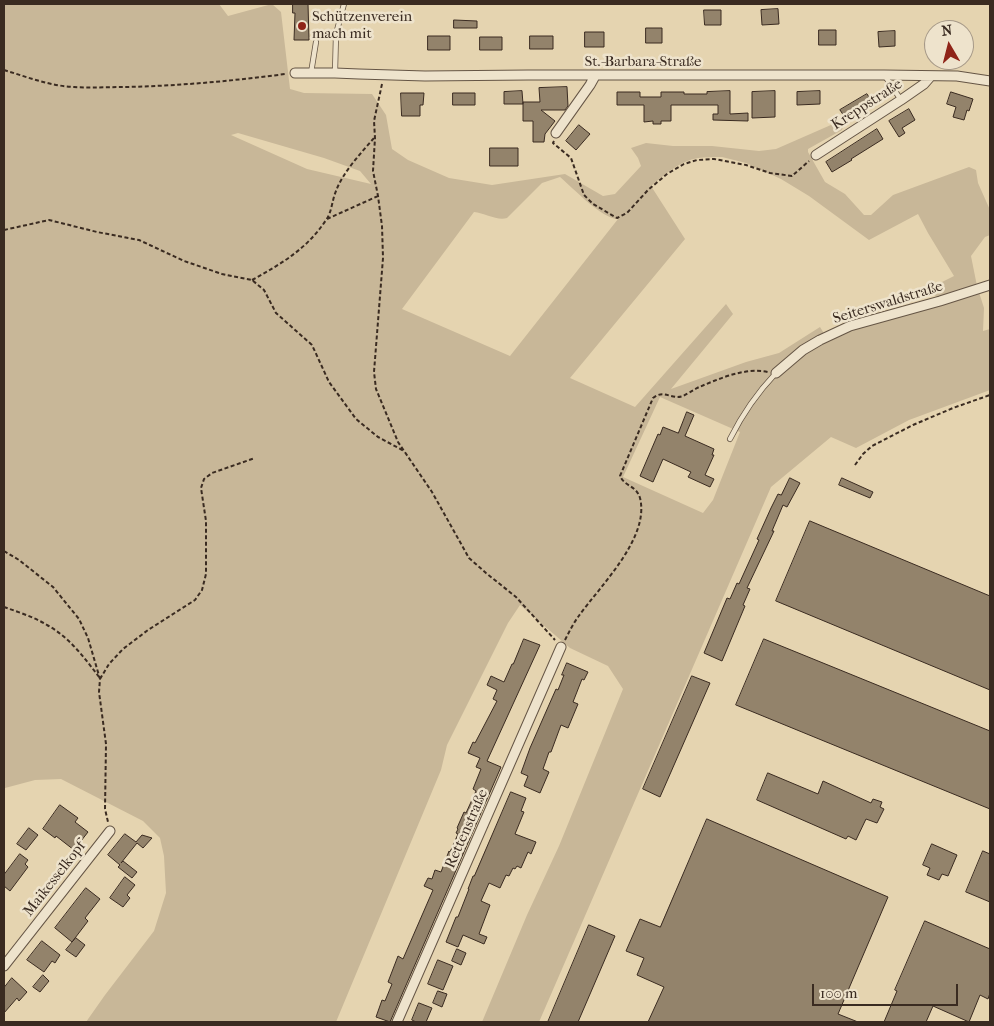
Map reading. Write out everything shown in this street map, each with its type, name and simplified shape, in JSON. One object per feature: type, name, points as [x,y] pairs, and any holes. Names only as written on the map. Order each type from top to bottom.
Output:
[{"type":"street","name":"St.-Barbara-Straße","points":[[295,73],[425,76],[884,75],[957,76],[990,81]]},
{"type":"street","points":[[556,133],[595,76]]},
{"type":"street","name":"Kreppstraße","points":[[816,155],[901,100],[924,84],[931,76]]},
{"type":"street","name":"Seiterswaldstraße","points":[[776,373],[804,350],[850,326],[990,285]]},
{"type":"street","name":"Rettenstraße","points":[[397,1022],[562,647]]},
{"type":"street","name":"Maikesselkopf","points":[[4,966],[110,831]]},
{"type":"lane","points":[[335,73],[336,34],[344,4]]},
{"type":"lane","points":[[311,73],[316,42]]},
{"type":"lane","points":[[884,75],[901,100]]},
{"type":"lane","points":[[730,439],[752,402],[776,373]]},
{"type":"path","points":[[4,70],[42,82],[74,88],[172,86],[295,73]]},
{"type":"path","points":[[384,75],[374,121],[373,170],[382,226],[383,258],[374,372],[376,388],[398,442],[432,492],[468,558],[516,597],[562,647],[577,618],[611,576],[633,542],[640,523],[640,499],[637,491],[622,481],[620,476],[653,398],[657,394],[663,393],[676,397],[682,396],[707,384],[750,371],[762,370],[776,373]]},
{"type":"path","points":[[556,133],[553,143],[571,158],[584,195],[593,204],[617,218],[627,213],[648,190],[667,174],[684,164],[697,160],[714,159],[746,165],[770,173],[792,176],[816,155]]},
{"type":"path","points":[[252,280],[293,256],[314,236],[327,218],[336,190],[353,162],[374,138]]},
{"type":"path","points":[[327,218],[378,196]]},
{"type":"path","points":[[4,230],[49,220],[139,240],[184,261],[222,274],[252,280],[264,290],[276,313],[312,345],[329,382],[356,419],[378,437],[404,451]]},
{"type":"path","points":[[855,465],[872,446],[913,425],[990,395]]},
{"type":"path","points":[[100,678],[109,664],[123,649],[148,630],[195,600],[202,590],[206,574],[206,521],[201,488],[204,479],[212,473],[255,458]]},
{"type":"path","points":[[4,551],[19,560],[53,587],[79,619],[88,638],[100,678],[99,692],[106,744],[105,809],[110,831]]},
{"type":"path","points":[[4,607],[47,625],[67,639],[80,651],[100,678]]},
{"type":"shaded area","points":[[4,4],[219,4],[228,16],[272,4],[281,12],[290,89],[304,93],[372,94],[386,115],[392,149],[408,160],[449,178],[492,185],[565,174],[603,196],[615,194],[641,166],[631,148],[646,143],[673,146],[712,146],[759,151],[776,149],[840,121],[843,126],[842,130],[808,149],[808,152],[825,182],[845,194],[864,215],[871,215],[893,195],[969,167],[976,170],[978,183],[990,210],[990,235],[985,237],[971,256],[984,308],[983,331],[990,329],[990,390],[909,420],[856,448],[831,437],[771,487],[539,1022],[482,1022],[527,915],[559,846],[623,689],[608,666],[570,648],[520,605],[508,623],[447,745],[441,770],[336,1022],[86,1022],[154,931],[166,893],[164,856],[160,838],[143,821],[61,779],[35,780],[5,788],[4,790]],"holes":[[[238,133],[324,158],[360,171],[371,184],[307,169],[231,135]],[[722,157],[746,163],[781,179],[809,196],[869,240],[918,214],[954,276],[928,289],[938,298],[828,340],[820,327],[779,353],[746,362],[671,389],[733,314],[726,304],[635,407],[570,378],[685,239],[651,186],[679,165],[698,158]],[[560,177],[596,209],[611,218],[618,219],[510,356],[402,309],[474,212],[503,219],[507,218],[542,183]],[[660,397],[740,432],[713,500],[703,513],[623,477]]]},
{"type":"building","name":"Schützenverein mach mit","points":[[293,4],[308,4],[309,40],[294,40],[295,13],[293,13]]},
{"type":"building","points":[[778,9],[779,24],[762,25],[761,10]]},
{"type":"building","points":[[704,10],[721,10],[721,25],[705,25]]},
{"type":"building","points":[[454,20],[477,21],[477,28],[454,28]]},
{"type":"building","points":[[646,28],[662,28],[662,43],[646,43]]},
{"type":"building","points":[[819,30],[836,30],[836,45],[819,45]]},
{"type":"building","points":[[895,31],[895,46],[879,47],[878,32]]},
{"type":"building","points":[[585,32],[604,32],[604,47],[585,47]]},
{"type":"building","points":[[428,36],[450,36],[450,50],[428,50]]},
{"type":"building","points":[[530,36],[553,36],[553,49],[530,49]]},
{"type":"building","points":[[480,37],[502,37],[502,50],[480,50]]},
{"type":"building","points":[[567,87],[568,106],[565,110],[541,110],[555,121],[545,134],[544,142],[533,142],[533,121],[523,121],[523,102],[540,102],[539,88]]},
{"type":"building","points":[[522,91],[523,104],[504,104],[504,92]]},
{"type":"building","points":[[730,91],[730,114],[748,113],[748,121],[713,120],[713,114],[718,114],[718,105],[671,105],[671,121],[661,121],[661,124],[653,124],[653,121],[644,122],[644,105],[617,105],[617,92],[640,92],[640,97],[661,97],[661,92],[707,94],[707,92]]},
{"type":"building","points":[[775,91],[775,117],[752,118],[752,92]]},
{"type":"building","points":[[820,91],[820,104],[797,105],[797,92]]},
{"type":"building","points":[[951,92],[973,99],[964,120],[953,117],[956,107],[947,104]]},
{"type":"building","points":[[401,93],[424,93],[423,105],[420,105],[420,116],[402,116]]},
{"type":"building","points":[[453,93],[475,93],[475,105],[453,105]]},
{"type":"building","points":[[867,94],[871,100],[844,116],[840,110]]},
{"type":"building","points":[[909,109],[915,120],[902,128],[905,133],[899,137],[889,121]]},
{"type":"building","points":[[579,125],[590,134],[576,150],[566,141]]},
{"type":"building","points":[[877,129],[883,139],[832,172],[826,162]]},
{"type":"building","points":[[490,148],[518,148],[518,166],[490,166]]},
{"type":"building","points":[[687,412],[694,415],[685,436],[714,449],[712,455],[714,455],[705,475],[714,479],[710,487],[688,477],[691,472],[663,459],[653,482],[640,476],[658,434],[660,435],[663,427],[678,433]]},
{"type":"building","points":[[790,478],[800,483],[787,507],[783,505],[772,531],[774,531],[747,588],[750,589],[743,605],[745,606],[722,661],[704,653],[727,598],[730,599],[737,583],[739,584],[771,508],[778,494],[781,495]]},
{"type":"building","points":[[842,478],[873,492],[870,498],[839,485]]},
{"type":"building","points":[[810,521],[990,596],[990,690],[776,601]]},
{"type":"building","points":[[524,639],[540,645],[487,761],[501,767],[390,1022],[376,1017],[382,1000],[385,1001],[392,984],[388,982],[398,956],[403,959],[433,890],[424,886],[428,878],[432,879],[435,870],[441,872],[458,834],[456,833],[457,828],[476,791],[473,789],[481,769],[476,767],[480,758],[468,753],[497,701],[493,699],[497,690],[487,685],[491,676],[504,682]]},
{"type":"building","points":[[764,639],[990,731],[990,809],[736,705]]},
{"type":"building","points":[[567,663],[588,672],[584,680],[582,679],[573,702],[578,704],[568,728],[561,725],[551,752],[549,752],[543,769],[549,772],[540,793],[524,786],[528,776],[521,773],[556,689],[558,690]]},
{"type":"building","points":[[692,676],[710,683],[660,797],[643,789]]},
{"type":"building","points":[[768,773],[818,794],[823,781],[871,803],[873,799],[882,802],[880,807],[884,809],[877,823],[866,819],[856,840],[848,836],[846,839],[757,800]]},
{"type":"building","points":[[511,792],[526,798],[521,811],[524,812],[515,834],[536,842],[531,854],[528,852],[521,868],[517,866],[515,869],[513,868],[509,876],[506,875],[500,888],[489,883],[481,901],[490,905],[479,934],[487,937],[484,944],[463,935],[458,947],[446,942]]},
{"type":"building","points":[[60,805],[78,818],[75,822],[88,832],[74,850],[43,829]]},
{"type":"building","points":[[707,819],[888,897],[838,1014],[858,1022],[648,1022],[664,987],[637,975],[644,958],[626,951],[640,919],[660,927]]},
{"type":"building","points":[[29,828],[38,835],[26,850],[17,844]]},
{"type":"building","points":[[125,834],[136,842],[142,835],[152,838],[143,848],[137,843],[121,863],[123,861],[137,872],[132,878],[118,867],[120,865],[108,855]]},
{"type":"building","points":[[932,844],[957,855],[948,876],[942,874],[939,880],[927,875],[930,868],[923,865]]},
{"type":"building","points":[[983,851],[990,854],[990,902],[966,892]]},
{"type":"building","points":[[20,854],[28,860],[25,864],[28,867],[10,891],[4,886],[4,875]]},
{"type":"building","points":[[125,877],[135,885],[127,895],[130,898],[123,907],[110,898]]},
{"type":"building","points":[[86,888],[100,899],[85,918],[88,921],[72,942],[55,928]]},
{"type":"building","points":[[925,921],[990,949],[990,993],[988,999],[980,995],[969,1022],[933,1006],[926,1022],[884,1022],[897,991],[895,990]]},
{"type":"building","points":[[589,925],[615,936],[578,1022],[548,1022]]},
{"type":"building","points":[[76,938],[85,945],[76,957],[66,950]]},
{"type":"building","points":[[42,941],[60,955],[55,963],[52,961],[44,972],[27,960]]},
{"type":"building","points":[[457,949],[466,953],[461,965],[452,961]]},
{"type":"building","points":[[438,960],[453,966],[443,990],[428,984]]},
{"type":"building","points":[[43,975],[49,981],[40,992],[33,987]]},
{"type":"building","points":[[12,978],[27,992],[19,1001],[17,998],[4,1013],[4,988]]},
{"type":"building","points":[[438,991],[447,994],[442,1007],[433,1003]]},
{"type":"building","points":[[419,1003],[432,1008],[426,1022],[412,1020]]},
{"type":"place","name":"Schützenverein mach mit","points":[[302,26]]}]
